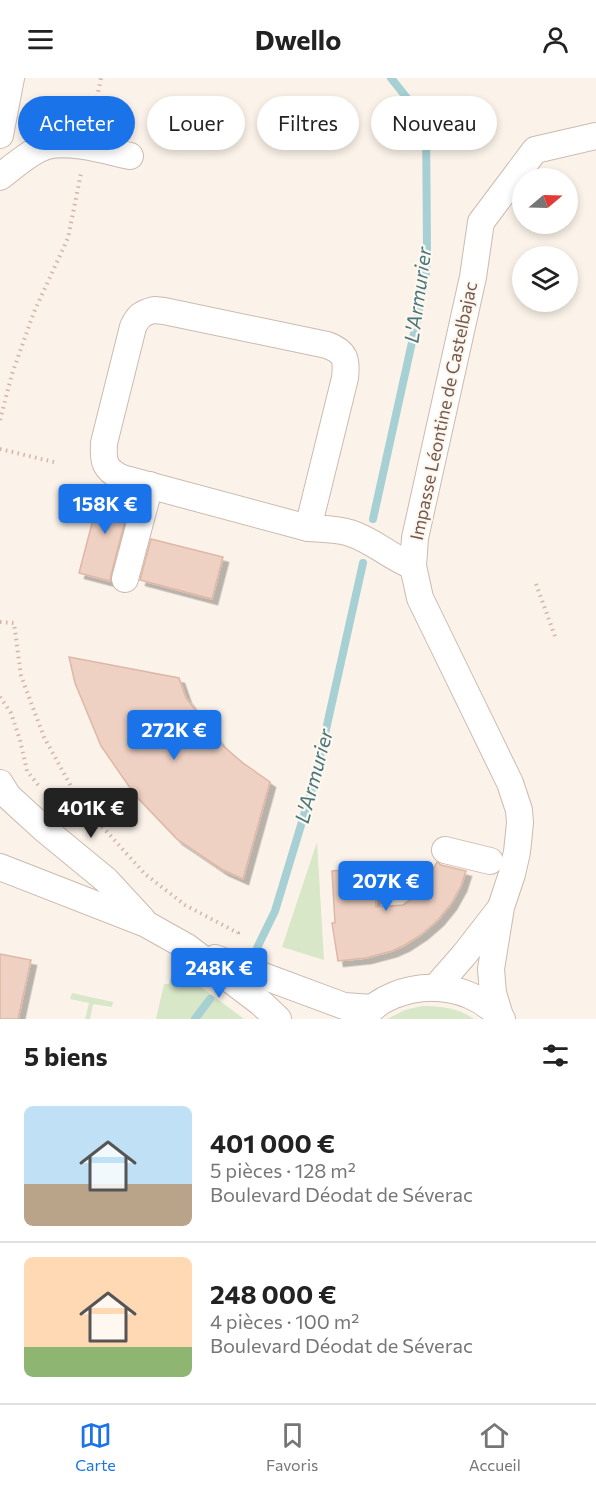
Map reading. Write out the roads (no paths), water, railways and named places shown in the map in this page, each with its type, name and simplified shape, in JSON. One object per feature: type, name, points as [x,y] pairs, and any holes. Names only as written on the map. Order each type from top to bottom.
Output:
[{"type":"street","points":[[2,125],[11,78]]},
{"type":"street","points":[[2,125],[22,78]]},
{"type":"street","name":"Impasse Léontine de Castelbajac","points":[[501,1017],[493,993],[491,969],[501,907],[517,852],[519,810],[510,783],[420,598],[413,566],[415,538],[473,277],[481,222],[535,150],[596,136]]},
{"type":"street","points":[[0,177],[23,159],[46,146],[71,144],[130,156]]},
{"type":"street","points":[[308,528],[345,378],[344,356],[337,349],[327,345],[164,311],[154,310],[144,313],[133,327],[104,443],[105,466],[122,478],[308,528],[350,532],[413,566]]},
{"type":"street","points":[[125,579],[150,485]]},
{"type":"street","points":[[0,783],[8,796],[36,822],[106,880],[146,924]]},
{"type":"street","points":[[445,850],[490,861]]},
{"type":"street","points":[[0,867],[146,924],[187,947],[261,1003],[278,1019]]},
{"type":"street","name":"Impasse Léontine de Castelbajac","points":[[435,988],[501,907]]},
{"type":"street","points":[[187,947],[367,1013],[391,996],[405,991],[435,988],[453,990],[470,996],[486,1004],[501,1017]]},
{"type":"waterway","name":"L'Armurier","points":[[373,519],[420,306],[426,273],[427,249],[426,122],[391,78]]},
{"type":"waterway","name":"L'Armurier","points":[[257,948],[275,911],[315,779],[363,563]]},
{"type":"waterway","name":"L'Armurier","points":[[195,1019],[210,999]]}]
